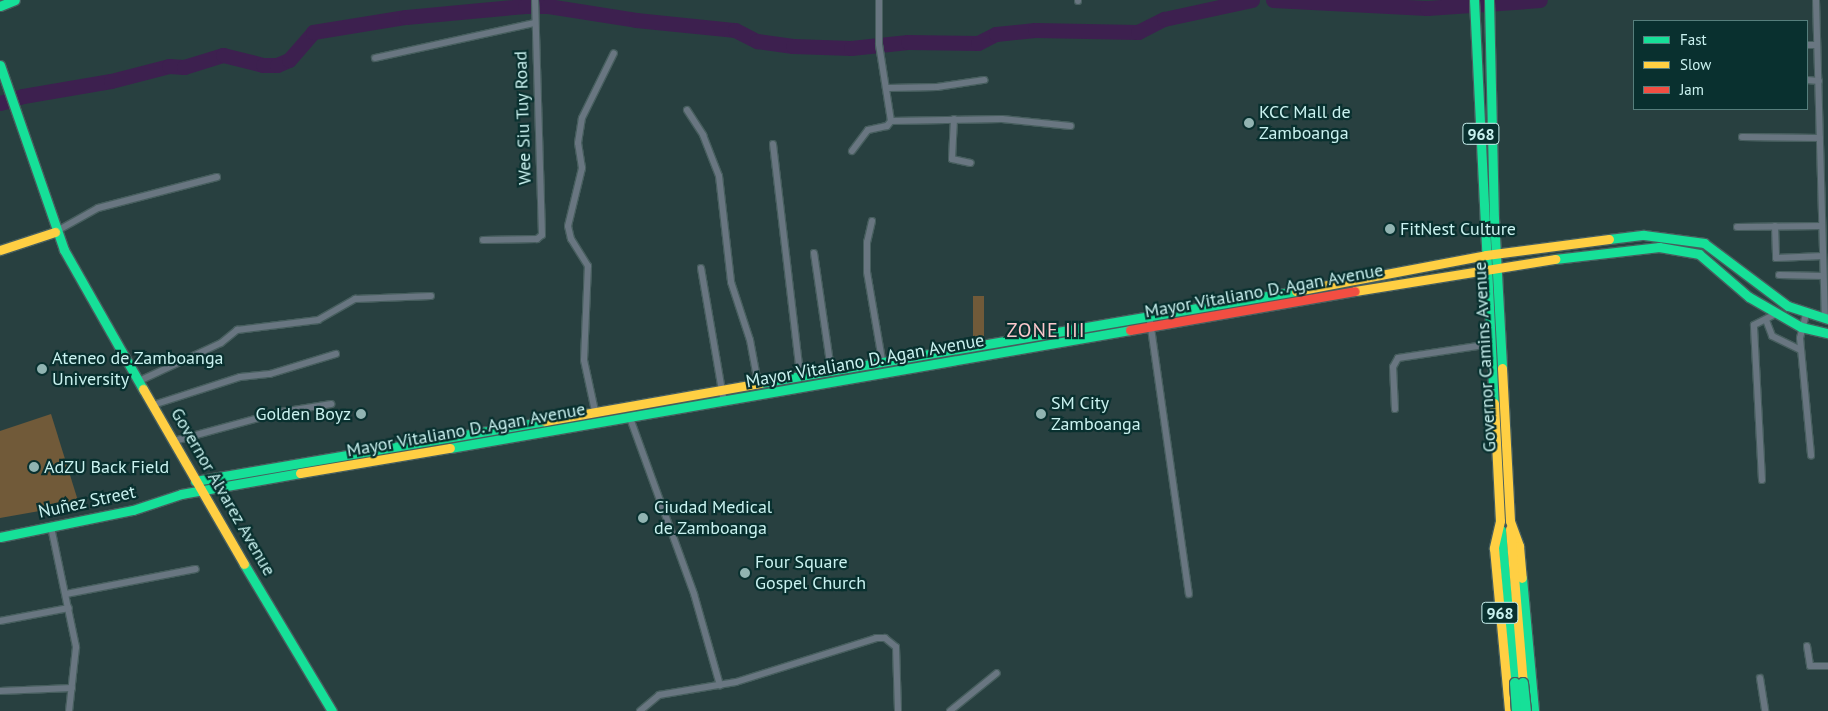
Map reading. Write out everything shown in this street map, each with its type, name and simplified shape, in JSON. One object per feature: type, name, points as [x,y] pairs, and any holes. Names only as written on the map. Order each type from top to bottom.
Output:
[{"type":"main road","points":[[0,6],[15,0]]},
{"type":"main road","name":"Governor Camins Avenue","points":[[1474,0],[1492,254]]},
{"type":"main road","name":"Governor Camins Avenue","points":[[1489,0],[1492,254],[1491,344],[1505,521],[1519,546],[1531,709]]},
{"type":"main road","name":"Governor Alvarez Avenue","points":[[0,66],[55,232],[201,492],[332,711]]},
{"type":"main road","points":[[0,250],[55,232]]},
{"type":"main road","name":"Mayor Vitaliano D. Agan Avenue","points":[[195,481],[1492,254],[1644,234],[1690,239],[1717,251],[1758,286],[1809,315],[1826,319]]},
{"type":"main road","name":"Mayor Vitaliano D. Agan Avenue","points":[[180,494],[201,492],[724,402],[1492,268],[1618,251],[1671,248],[1699,254],[1709,260],[1749,297],[1776,314],[1812,331],[1828,332]]},
{"type":"main road","name":"Governor Camins Avenue","points":[[1492,268],[1505,521],[1494,548],[1512,709]]},
{"type":"main road","points":[[1198,306],[1200,319]]},
{"type":"main road","points":[[1809,315],[1812,331]]},
{"type":"main road","points":[[918,355],[920,368]]},
{"type":"main road","points":[[591,424],[592,412]]},
{"type":"main road","points":[[422,441],[425,453]]},
{"type":"main road","name":"Nuñez Street","points":[[0,537],[133,510],[180,494]]},
{"type":"main road","points":[[1505,521],[1519,683],[1531,709],[1512,709],[1519,683]]},
{"type":"street","name":"Wee Siu Tuy Road","points":[[483,240],[537,240],[542,236],[534,23],[535,0]]},
{"type":"street","points":[[852,151],[868,130],[888,126],[891,120],[888,88],[879,47],[879,0]]},
{"type":"street","points":[[1816,0],[1820,81],[1820,134],[1825,183],[1822,226],[1825,237],[1823,286],[1826,319]]},
{"type":"street","points":[[375,58],[534,23]]},
{"type":"street","points":[[1808,45],[1817,45]]},
{"type":"street","points":[[592,412],[584,360],[588,266],[571,239],[568,226],[582,168],[578,143],[582,118],[614,53]]},
{"type":"street","points":[[888,88],[937,87],[984,80]]},
{"type":"street","points":[[1808,80],[1820,81]]},
{"type":"street","points":[[687,110],[704,134],[719,176],[731,282],[750,340],[758,382]]},
{"type":"street","points":[[954,119],[952,159],[971,163]]},
{"type":"street","points":[[891,120],[1032,120],[1071,126]]},
{"type":"street","points":[[1742,137],[1820,134],[1828,130]]},
{"type":"street","points":[[773,144],[800,375]]},
{"type":"street","points":[[55,232],[93,210],[217,177]]},
{"type":"street","points":[[872,221],[867,242],[868,272],[882,360]]},
{"type":"street","points":[[1775,226],[1776,258],[1823,256]]},
{"type":"street","points":[[1737,227],[1822,226]]},
{"type":"street","points":[[814,253],[831,369]]},
{"type":"street","points":[[700,268],[724,389],[724,402]]},
{"type":"street","points":[[1779,275],[1823,276]]},
{"type":"street","points":[[139,381],[221,343],[237,330],[318,320],[355,299],[431,296]]},
{"type":"street","points":[[1150,314],[1189,594]]},
{"type":"street","points":[[1762,480],[1754,332],[1756,322],[1766,320],[1776,314]]},
{"type":"street","points":[[1809,315],[1801,327],[1801,350],[1811,455]]},
{"type":"street","points":[[1766,320],[1772,336],[1801,350]]},
{"type":"street","points":[[1394,409],[1393,367],[1398,358],[1491,344]]},
{"type":"street","points":[[153,405],[240,377],[270,374],[336,354]]},
{"type":"street","points":[[174,441],[281,412],[330,404]]},
{"type":"street","points":[[630,418],[698,607],[720,685]]},
{"type":"street","points":[[51,527],[76,647],[69,711]]},
{"type":"street","points":[[66,594],[196,569]]},
{"type":"street","points":[[0,621],[69,608]]},
{"type":"street","points":[[640,711],[659,695],[720,685],[863,642],[885,638],[892,642],[897,654],[898,711]]},
{"type":"street","points":[[1807,646],[1810,666],[1828,666]]},
{"type":"street","points":[[950,711],[997,673]]},
{"type":"street","points":[[1760,678],[1765,711]]},
{"type":"street","points":[[0,691],[72,688]]},
{"type":"shaded area","points":[[973,296],[984,296],[984,336],[973,336]]},
{"type":"shaded area","name":"AdZU Back Field","points":[[51,414],[79,504],[0,518],[0,431]]},
{"type":"waterway","points":[[0,103],[23,96],[111,81],[169,66],[184,67],[223,55],[263,65],[277,65],[289,60],[313,32],[406,17],[525,6],[548,6],[636,20],[735,30],[757,41],[793,46],[851,48],[908,42],[978,43],[996,34],[1035,30],[1138,32],[1164,19],[1252,0]]},
{"type":"waterway","points":[[1273,0],[1427,8],[1540,0]]},
{"type":"traffic: fast","points":[[0,6],[15,0]]},
{"type":"traffic: fast","points":[[1474,0],[1494,403]]},
{"type":"traffic: fast","points":[[1489,0],[1494,218],[1502,368]]},
{"type":"traffic: fast","points":[[0,65],[64,250],[143,389]]},
{"type":"traffic: fast","points":[[1609,239],[1644,235],[1704,243],[1788,306],[1828,319]]},
{"type":"traffic: fast","points":[[1555,259],[1659,247],[1699,254],[1749,297],[1801,327],[1828,333]]},
{"type":"traffic: fast","points":[[760,383],[1296,291]]},
{"type":"traffic: fast","points":[[450,448],[1130,330]]},
{"type":"traffic: fast","points":[[195,481],[545,421]]},
{"type":"traffic: fast","points":[[0,537],[133,510],[181,494],[300,473]]},
{"type":"traffic: fast","points":[[1501,530],[1515,683]]},
{"type":"traffic: fast","points":[[244,564],[332,711]]},
{"type":"traffic: fast","points":[[1522,578],[1534,711]]},
{"type":"traffic: fast","points":[[1515,683],[1517,711]]},
{"type":"traffic: fast","points":[[1523,683],[1526,711]]},
{"type":"traffic: slow","points":[[0,250],[55,232]]},
{"type":"traffic: slow","points":[[1296,291],[1486,255],[1609,239]]},
{"type":"traffic: slow","points":[[1355,291],[1555,259]]},
{"type":"traffic: slow","points":[[1502,368],[1510,521],[1519,546],[1522,578]]},
{"type":"traffic: slow","points":[[545,421],[760,383]]},
{"type":"traffic: slow","points":[[143,389],[244,564]]},
{"type":"traffic: slow","points":[[1494,403],[1500,521],[1494,548],[1509,711]]},
{"type":"traffic: slow","points":[[300,473],[450,448]]},
{"type":"traffic: slow","points":[[1510,529],[1523,683]]},
{"type":"traffic: jam","points":[[1130,330],[1355,291]]},
{"type":"place","name":"KCC Mall de Zamboanga","points":[[1249,123]]},
{"type":"place","name":"FitNest Culture","points":[[1390,229]]},
{"type":"place","name":"Ateneo de Zamboanga University","points":[[42,369]]},
{"type":"place","name":"Golden Boyz","points":[[361,414]]},
{"type":"place","name":"SM City Zamboanga","points":[[1041,414]]},
{"type":"place","name":"AdZU Back Field","points":[[34,467]]},
{"type":"place","name":"Ciudad Medical de Zamboanga","points":[[643,518]]},
{"type":"place","name":"Four Square Gospel Church","points":[[745,573]]},
{"type":"district","name":"ZONE III","points":[[1046,330]]}]
